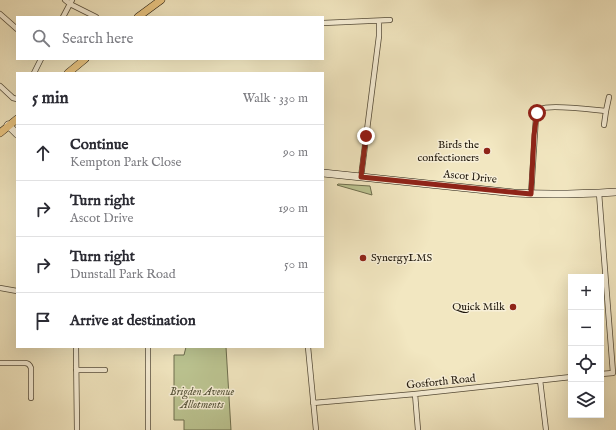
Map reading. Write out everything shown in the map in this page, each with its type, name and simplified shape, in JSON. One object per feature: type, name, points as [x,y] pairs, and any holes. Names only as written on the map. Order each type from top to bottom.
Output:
[{"type":"main road","points":[[139,16],[161,0]]},
{"type":"main road","points":[[69,72],[84,60]]},
{"type":"main road","points":[[0,133],[16,120]]},
{"type":"street","points":[[65,0],[94,16]]},
{"type":"street","points":[[64,16],[71,2]]},
{"type":"street","points":[[0,14],[16,28]]},
{"type":"street","points":[[324,23],[390,20]]},
{"type":"street","points":[[361,177],[379,36],[379,21]]},
{"type":"street","points":[[34,72],[40,60]]},
{"type":"street","points":[[0,86],[13,98],[16,99]]},
{"type":"street","points":[[604,125],[609,97]]},
{"type":"street","points":[[531,194],[535,123],[539,111],[544,108],[554,107],[606,111]]},
{"type":"street","points":[[8,126],[16,133]]},
{"type":"street","name":"Ascot Drive","points":[[324,173],[531,194],[616,192]]},
{"type":"street","points":[[599,193],[613,373],[604,374]]},
{"type":"street","points":[[0,288],[16,291]]},
{"type":"street","points":[[76,348],[77,430]]},
{"type":"street","points":[[148,348],[148,430]]},
{"type":"street","points":[[308,348],[316,430]]},
{"type":"street","points":[[0,363],[28,363],[31,368],[31,398]]},
{"type":"street","points":[[76,370],[104,370],[102,376]]},
{"type":"street","name":"Gosforth Road","points":[[313,403],[415,394],[568,377]]},
{"type":"street","points":[[540,380],[546,430]]},
{"type":"street","points":[[415,394],[418,430]]},
{"type":"green space","points":[[337,185],[370,186],[372,195]]},
{"type":"green space","name":"Brigden Avenue Allotments","points":[[186,348],[226,348],[231,430],[184,430],[184,420],[174,420],[174,355],[184,355]]},
{"type":"place","name":"Birds the confectioners","points":[[487,151]]},
{"type":"place","name":"SynergyLMS","points":[[363,258]]},
{"type":"place","name":"Quick Milk","points":[[513,307]]},
{"type":"route","points":[[366,136],[361,177],[531,194],[534,135],[537,113]]}]
